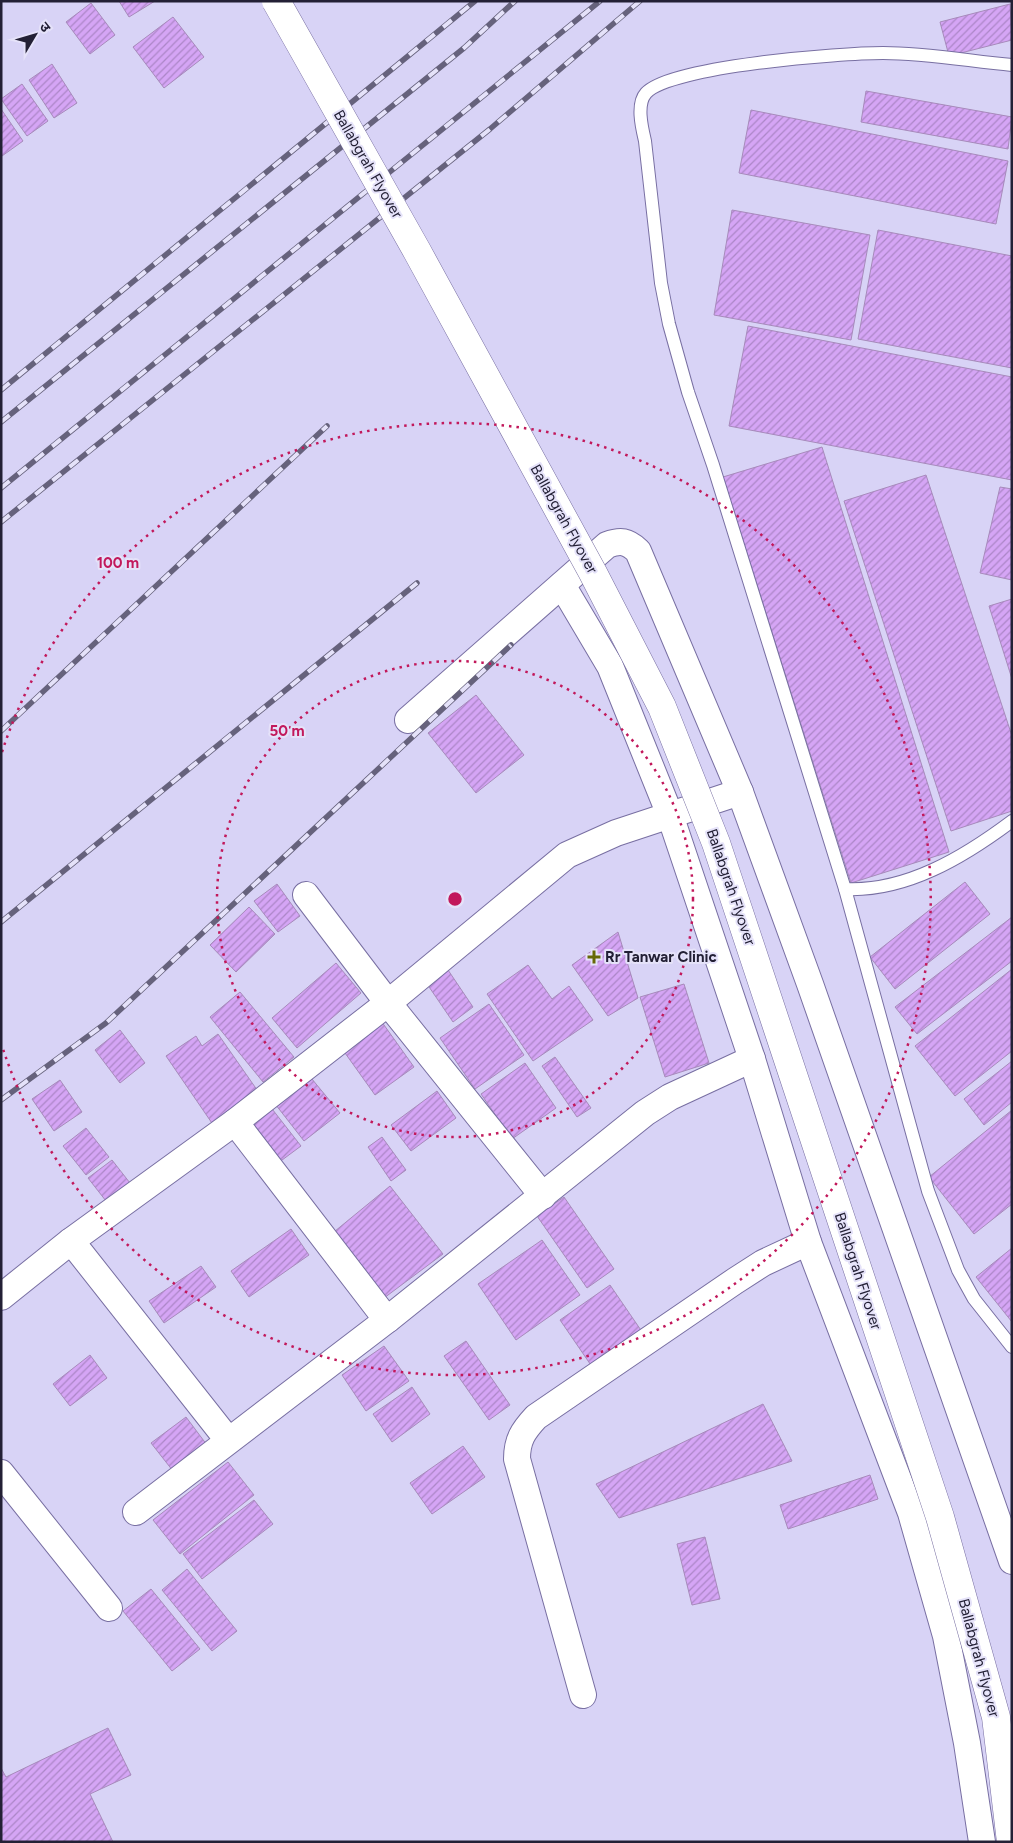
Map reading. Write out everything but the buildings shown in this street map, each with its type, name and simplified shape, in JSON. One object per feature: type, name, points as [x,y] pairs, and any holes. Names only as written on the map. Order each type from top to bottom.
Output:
[{"type":"main road","name":"Ballabgrah Flyover","points":[[276,1],[417,251],[593,573],[662,707],[716,843],[940,1517],[996,1717],[1012,1842]]},
{"type":"street","points":[[408,720],[607,545],[620,541],[629,543],[638,551],[740,792],[814,992],[1012,1562]]},
{"type":"street","points":[[562,585],[610,666],[670,815],[752,1059],[808,1242],[914,1523],[946,1636],[967,1743],[982,1842]]},
{"type":"street","points":[[1,1297],[71,1241],[235,1122],[388,1003],[567,855],[616,833],[740,792]]},
{"type":"street","points":[[306,895],[388,1003],[543,1196]]},
{"type":"street","points":[[136,1512],[387,1320],[645,1113],[678,1093],[752,1059]]},
{"type":"street","points":[[235,1122],[387,1320]]},
{"type":"street","points":[[71,1241],[228,1440]]},
{"type":"street","points":[[583,1695],[517,1459],[517,1444],[524,1430],[536,1418],[735,1281],[763,1263],[808,1242]]},
{"type":"street","points":[[1,1473],[109,1608]]},
{"type":"lane","points":[[1012,65],[883,53],[716,68],[660,84],[647,92],[642,99],[641,124],[645,141],[661,284],[688,392],[713,465],[845,889],[928,1192],[958,1270],[974,1299],[1012,1346]]},
{"type":"lane","points":[[845,889],[866,890],[938,868],[979,845],[1012,821]]},
{"type":"railway","points":[[1,390],[475,1]]},
{"type":"railway","points":[[1,422],[464,48],[515,1]]},
{"type":"railway","points":[[1,488],[600,1]]},
{"type":"railway","points":[[1,522],[490,129],[640,1]]},
{"type":"railway","points":[[1,731],[327,426]]},
{"type":"railway","points":[[1,922],[417,583]]},
{"type":"railway","points":[[1,1100],[106,1023],[511,645]]},
{"type":"place","name":"Rr Tanwar Clinic","points":[[594,957]]}]
